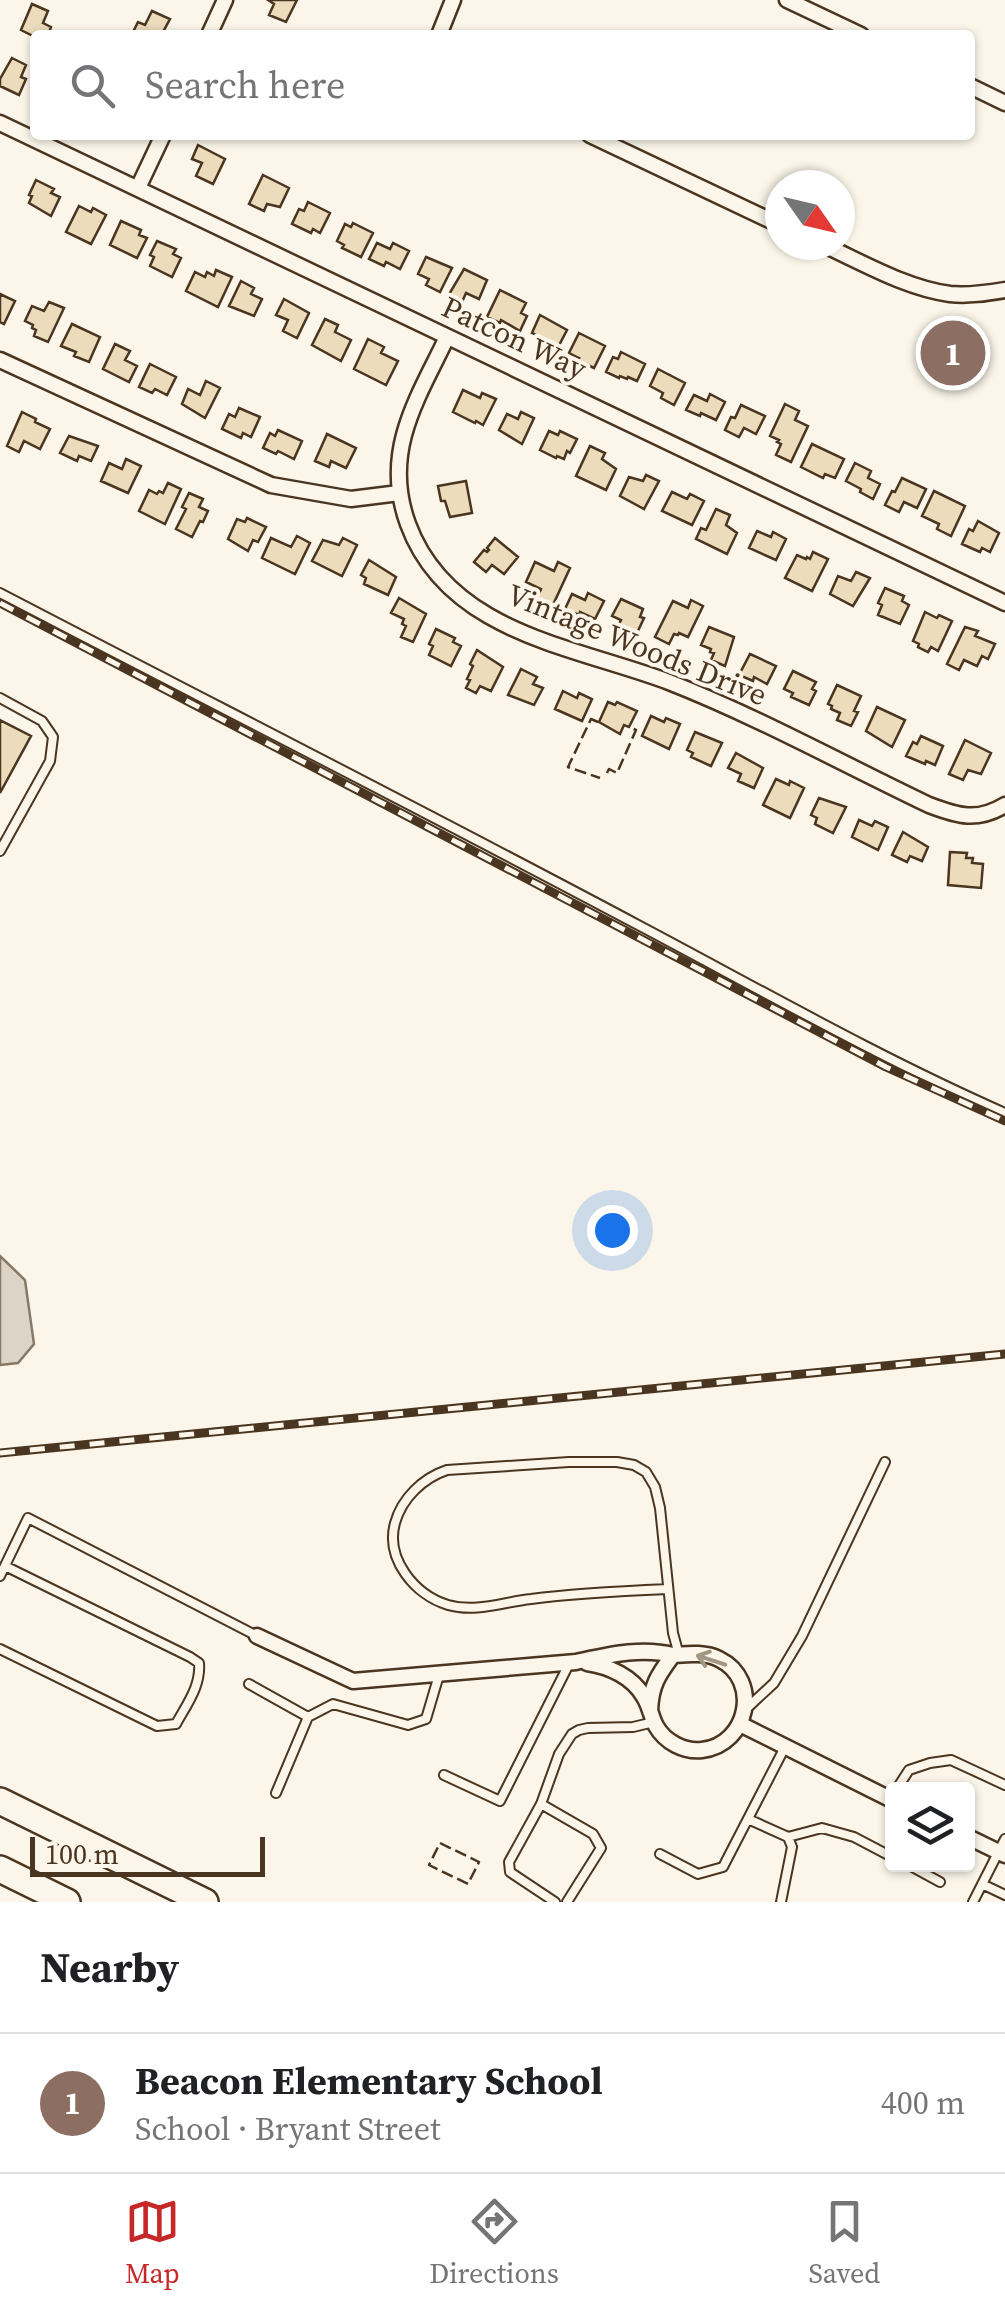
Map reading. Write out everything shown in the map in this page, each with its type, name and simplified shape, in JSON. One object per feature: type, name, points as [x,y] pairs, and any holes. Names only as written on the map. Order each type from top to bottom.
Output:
[{"type":"highway","points":[[0,1802],[205,1902]]},
{"type":"highway","points":[[0,1869],[67,1902]]},
{"type":"street","points":[[211,30],[226,0]]},
{"type":"street","points":[[441,30],[453,0]]},
{"type":"street","points":[[787,0],[851,30]]},
{"type":"street","points":[[975,88],[1005,103]]},
{"type":"street","name":"Patcon Way","points":[[0,123],[30,137]]},
{"type":"street","name":"Patcon Way","points":[[36,140],[1005,603]]},
{"type":"street","points":[[138,188],[161,140]]},
{"type":"street","points":[[601,140],[765,218]]},
{"type":"street","points":[[855,258],[922,287],[950,294],[1005,290]]},
{"type":"street","name":"Vintage Woods Drive","points":[[447,338],[404,434],[398,494],[414,541],[429,567],[467,604],[551,644],[670,683],[726,707],[929,806],[968,816],[991,814],[1005,805]]},
{"type":"street","points":[[0,360],[271,484],[351,499],[398,494]]},
{"type":"street","points":[[257,1636],[353,1682],[573,1662],[653,1650],[676,1655],[706,1654],[720,1659],[741,1680],[745,1695],[743,1717],[731,1736],[719,1745],[705,1750],[676,1746],[664,1737],[644,1696],[632,1683],[606,1666],[573,1662]]},
{"type":"street","points":[[652,1716],[650,1692],[658,1674],[676,1655]]},
{"type":"street","points":[[743,1717],[785,1747],[885,1792]]},
{"type":"street","points":[[975,1839],[1003,1849]]},
{"type":"lane","points":[[0,593],[866,1047],[1005,1113]]},
{"type":"lane","points":[[0,698],[42,720],[53,737],[50,761],[0,851]]},
{"type":"lane","points":[[668,1589],[564,1595],[476,1608],[446,1604],[412,1585],[400,1566],[393,1539],[394,1524],[414,1491],[433,1475],[447,1470],[569,1462],[634,1465],[646,1472],[656,1487],[676,1655]]},
{"type":"lane","points":[[743,1717],[774,1683],[802,1636],[885,1462]]},
{"type":"lane","points":[[0,1576],[28,1518],[257,1636]]},
{"type":"lane","points":[[0,1649],[157,1726],[176,1724],[200,1675],[199,1663],[190,1657],[5,1566]]},
{"type":"lane","points":[[444,1775],[500,1800],[573,1662]]},
{"type":"lane","points":[[276,1793],[308,1717],[333,1704],[408,1725],[426,1719],[439,1675]]},
{"type":"lane","points":[[248,1684],[308,1717]]},
{"type":"lane","points":[[555,1902],[510,1872],[509,1862],[541,1804],[559,1754],[579,1730],[633,1727],[652,1716]]},
{"type":"lane","points":[[660,1854],[698,1874],[722,1867],[785,1747]]},
{"type":"lane","points":[[902,1782],[909,1770],[930,1762],[952,1760],[1005,1786]]},
{"type":"lane","points":[[541,1804],[593,1834],[601,1848],[567,1902]]},
{"type":"lane","points":[[748,1818],[788,1837],[822,1828],[854,1836],[885,1853]]},
{"type":"lane","points":[[781,1902],[792,1848],[788,1837]]},
{"type":"lane","points":[[974,1902],[1003,1849]]},
{"type":"lane","points":[[922,1872],[940,1882]]},
{"type":"lane","points":[[982,1884],[1005,1896]]},
{"type":"shaded area","points":[[0,1256],[25,1280],[34,1344],[18,1363],[0,1365]]},
{"type":"building","points":[[268,0],[297,0],[286,22],[269,15],[274,4]]},
{"type":"building","points":[[32,4],[48,11],[43,23],[50,30],[30,30],[30,34],[21,30]]},
{"type":"building","points":[[152,11],[170,19],[164,30],[134,30],[138,22],[145,25]]},
{"type":"building","points":[[12,58],[26,65],[21,77],[26,79],[19,95],[0,86]]},
{"type":"building","points":[[198,145],[225,159],[213,184],[196,176],[202,163],[192,159]]},
{"type":"building","points":[[263,175],[289,188],[280,207],[267,204],[264,211],[249,204]]},
{"type":"building","points":[[36,180],[54,189],[51,193],[60,197],[51,216],[29,203]]},
{"type":"building","points":[[308,202],[330,213],[320,233],[292,224],[299,209],[304,211]]},
{"type":"building","points":[[79,206],[106,215],[91,244],[66,232]]},
{"type":"building","points":[[121,221],[141,230],[139,235],[147,238],[137,258],[110,245]]},
{"type":"building","points":[[353,223],[373,233],[361,257],[342,248],[344,245],[337,241],[345,224],[351,227]]},
{"type":"building","points":[[157,241],[176,249],[173,254],[181,258],[172,277],[150,266]]},
{"type":"building","points":[[377,243],[390,249],[393,243],[409,251],[400,269],[369,259]]},
{"type":"building","points":[[426,257],[452,268],[440,292],[426,285],[429,279],[418,274]]},
{"type":"building","points":[[464,269],[487,280],[479,299],[466,293],[462,302],[448,296]]},
{"type":"building","points":[[216,270],[232,277],[218,307],[186,291],[195,272],[205,277],[207,272],[214,276]]},
{"type":"building","points":[[241,281],[254,288],[251,294],[262,299],[254,316],[229,306]]},
{"type":"building","points":[[500,290],[526,303],[521,313],[527,316],[520,331],[487,317]]},
{"type":"building","points":[[0,294],[15,301],[4,324],[0,322]]},
{"type":"building","points":[[284,299],[309,313],[297,338],[283,331],[288,320],[276,315]]},
{"type":"building","points":[[49,302],[64,308],[48,342],[34,336],[33,325],[25,321],[32,306],[44,311]]},
{"type":"building","points":[[540,315],[567,330],[556,351],[532,333]]},
{"type":"building","points":[[325,319],[338,325],[335,332],[351,340],[341,361],[312,345]]},
{"type":"building","points":[[72,324],[100,337],[89,362],[61,346]]},
{"type":"building","points":[[579,333],[605,346],[594,368],[569,353]]},
{"type":"building","points":[[368,339],[384,347],[381,353],[398,361],[386,385],[354,369]]},
{"type":"building","points":[[115,344],[130,351],[125,360],[137,366],[129,382],[103,369]]},
{"type":"building","points":[[621,352],[645,364],[637,381],[606,372],[613,357],[618,359]]},
{"type":"building","points":[[150,364],[176,377],[167,395],[139,387]]},
{"type":"building","points":[[658,369],[685,383],[674,405],[650,386]]},
{"type":"building","points":[[206,381],[220,388],[205,418],[182,404],[188,389],[200,395]]},
{"type":"building","points":[[463,390],[480,398],[482,393],[496,399],[483,425],[453,412]]},
{"type":"building","points":[[710,394],[725,402],[716,420],[686,410],[694,395],[707,401]]},
{"type":"building","points":[[785,404],[799,411],[795,420],[808,426],[791,462],[776,455],[781,444],[770,436]]},
{"type":"building","points":[[741,405],[765,416],[756,434],[744,428],[739,437],[725,430]]},
{"type":"building","points":[[239,408],[260,417],[251,437],[243,433],[241,438],[222,429],[229,414],[235,417]]},
{"type":"building","points":[[22,412],[50,429],[40,449],[24,441],[19,452],[7,446]]},
{"type":"building","points":[[521,412],[534,418],[522,444],[499,430],[507,414],[518,419]]},
{"type":"building","points":[[278,430],[302,441],[294,459],[263,448],[270,433],[275,436]]},
{"type":"building","points":[[549,431],[558,435],[560,431],[577,439],[564,459],[540,450]]},
{"type":"building","points":[[327,434],[356,448],[346,468],[331,461],[329,467],[315,461]]},
{"type":"building","points":[[69,436],[98,446],[91,461],[79,456],[77,461],[60,453]]},
{"type":"building","points":[[812,444],[844,459],[835,478],[825,474],[823,478],[801,467]]},
{"type":"building","points":[[590,446],[605,453],[602,459],[616,469],[606,490],[576,476]]},
{"type":"building","points":[[126,459],[141,466],[128,493],[101,481],[109,463],[122,469]]},
{"type":"building","points":[[855,463],[871,471],[868,478],[880,484],[873,499],[846,481]]},
{"type":"building","points":[[646,475],[659,481],[644,509],[620,496],[629,477],[643,481]]},
{"type":"building","points":[[902,478],[926,489],[917,508],[904,502],[899,512],[885,505]]},
{"type":"building","points":[[466,481],[472,513],[450,517],[438,486]]},
{"type":"building","points":[[168,483],[181,489],[165,524],[139,511],[149,490],[163,493]]},
{"type":"building","points":[[934,491],[965,506],[951,536],[937,529],[939,524],[922,516]]},
{"type":"building","points":[[672,492],[704,501],[692,525],[662,511]]},
{"type":"building","points":[[189,493],[203,499],[199,507],[208,511],[192,537],[176,529]]},
{"type":"building","points":[[716,509],[730,515],[726,525],[737,533],[727,554],[696,539],[701,528],[706,530]]},
{"type":"building","points":[[247,518],[266,527],[248,551],[228,539],[237,519],[245,522]]},
{"type":"building","points":[[978,521],[999,533],[990,552],[962,544]]},
{"type":"building","points":[[757,531],[771,537],[773,532],[786,539],[776,560],[749,548]]},
{"type":"building","points":[[297,536],[310,543],[295,574],[262,558],[271,538],[291,547]]},
{"type":"building","points":[[343,538],[357,545],[342,576],[312,561],[323,540],[339,545]]},
{"type":"building","points":[[495,538],[518,557],[504,574],[492,565],[486,572],[474,562],[484,550],[489,550]]},
{"type":"building","points":[[813,552],[828,559],[812,591],[785,578],[797,555],[810,559]]},
{"type":"building","points":[[369,560],[396,577],[388,595],[364,584],[366,578],[361,575]]},
{"type":"building","points":[[535,562],[554,571],[558,562],[570,568],[552,607],[536,600],[541,589],[526,582]]},
{"type":"building","points":[[856,572],[870,578],[853,606],[830,594],[838,576],[851,581]]},
{"type":"building","points":[[885,588],[904,596],[902,601],[909,605],[900,624],[878,615],[882,605],[878,603]]},
{"type":"building","points":[[588,593],[604,601],[595,619],[565,609],[572,594],[585,600]]},
{"type":"building","points":[[399,598],[426,614],[413,642],[401,637],[406,626],[402,624],[404,619],[391,613]]},
{"type":"building","points":[[621,599],[643,609],[640,617],[644,618],[637,633],[612,616]]},
{"type":"building","points":[[691,600],[703,606],[688,637],[674,634],[669,644],[655,637],[673,601],[688,608]]},
{"type":"building","points":[[925,612],[952,621],[938,651],[931,647],[928,652],[913,641]]},
{"type":"building","points":[[709,627],[734,637],[725,666],[711,660],[714,653],[701,645]]},
{"type":"building","points":[[965,627],[995,644],[988,659],[982,656],[977,666],[964,660],[959,670],[947,664]]},
{"type":"building","points":[[436,629],[455,638],[453,642],[461,646],[451,666],[429,655]]},
{"type":"building","points":[[477,650],[503,667],[491,691],[480,686],[476,693],[466,688]]},
{"type":"building","points":[[750,654],[776,666],[767,684],[739,675]]},
{"type":"building","points":[[521,669],[537,677],[533,684],[543,688],[534,705],[508,695]]},
{"type":"building","points":[[793,671],[816,682],[809,705],[784,689]]},
{"type":"building","points":[[837,685],[861,696],[851,726],[837,720],[840,713],[828,704]]},
{"type":"building","points":[[563,691],[577,698],[579,693],[592,699],[582,721],[555,709]]},
{"type":"building","points":[[608,702],[637,711],[629,727],[624,725],[620,734],[599,722]]},
{"type":"building","points":[[877,707],[905,720],[892,747],[866,731]]},
{"type":"building","points":[[651,716],[680,724],[669,749],[642,736]]},
{"type":"building","points":[[0,720],[31,736],[0,793]]},
{"type":"building","points":[[695,732],[722,743],[711,766],[691,757],[693,753],[687,750]]},
{"type":"building","points":[[921,736],[943,746],[935,765],[906,756]]},
{"type":"building","points":[[965,740],[991,753],[981,774],[968,770],[963,780],[949,774]]},
{"type":"building","points":[[736,753],[763,768],[754,788],[738,781],[741,774],[728,768]]},
{"type":"building","points":[[776,779],[804,788],[790,818],[763,805]]},
{"type":"building","points":[[819,798],[846,807],[833,833],[815,824],[817,818],[811,815]]},
{"type":"building","points":[[859,820],[888,827],[878,850],[852,837]]},
{"type":"building","points":[[903,832],[928,847],[922,861],[910,856],[907,862],[892,855]]},
{"type":"building","points":[[950,852],[967,853],[966,858],[973,858],[972,863],[983,864],[981,888],[948,885]]},
{"type":"railway","points":[[0,603],[886,1067],[1005,1121]]},
{"type":"railway","points":[[0,1453],[1005,1354]]},
{"type":"fence","points":[[598,722],[591,719],[568,767],[600,778]]},
{"type":"fence","points":[[607,773],[609,769],[617,773],[636,730],[629,727]]},
{"type":"fence","points":[[440,1843],[479,1862],[468,1884],[429,1865],[440,1843]]},
{"type":"place","name":"Beacon Elementary School","points":[[953,353]]}]
